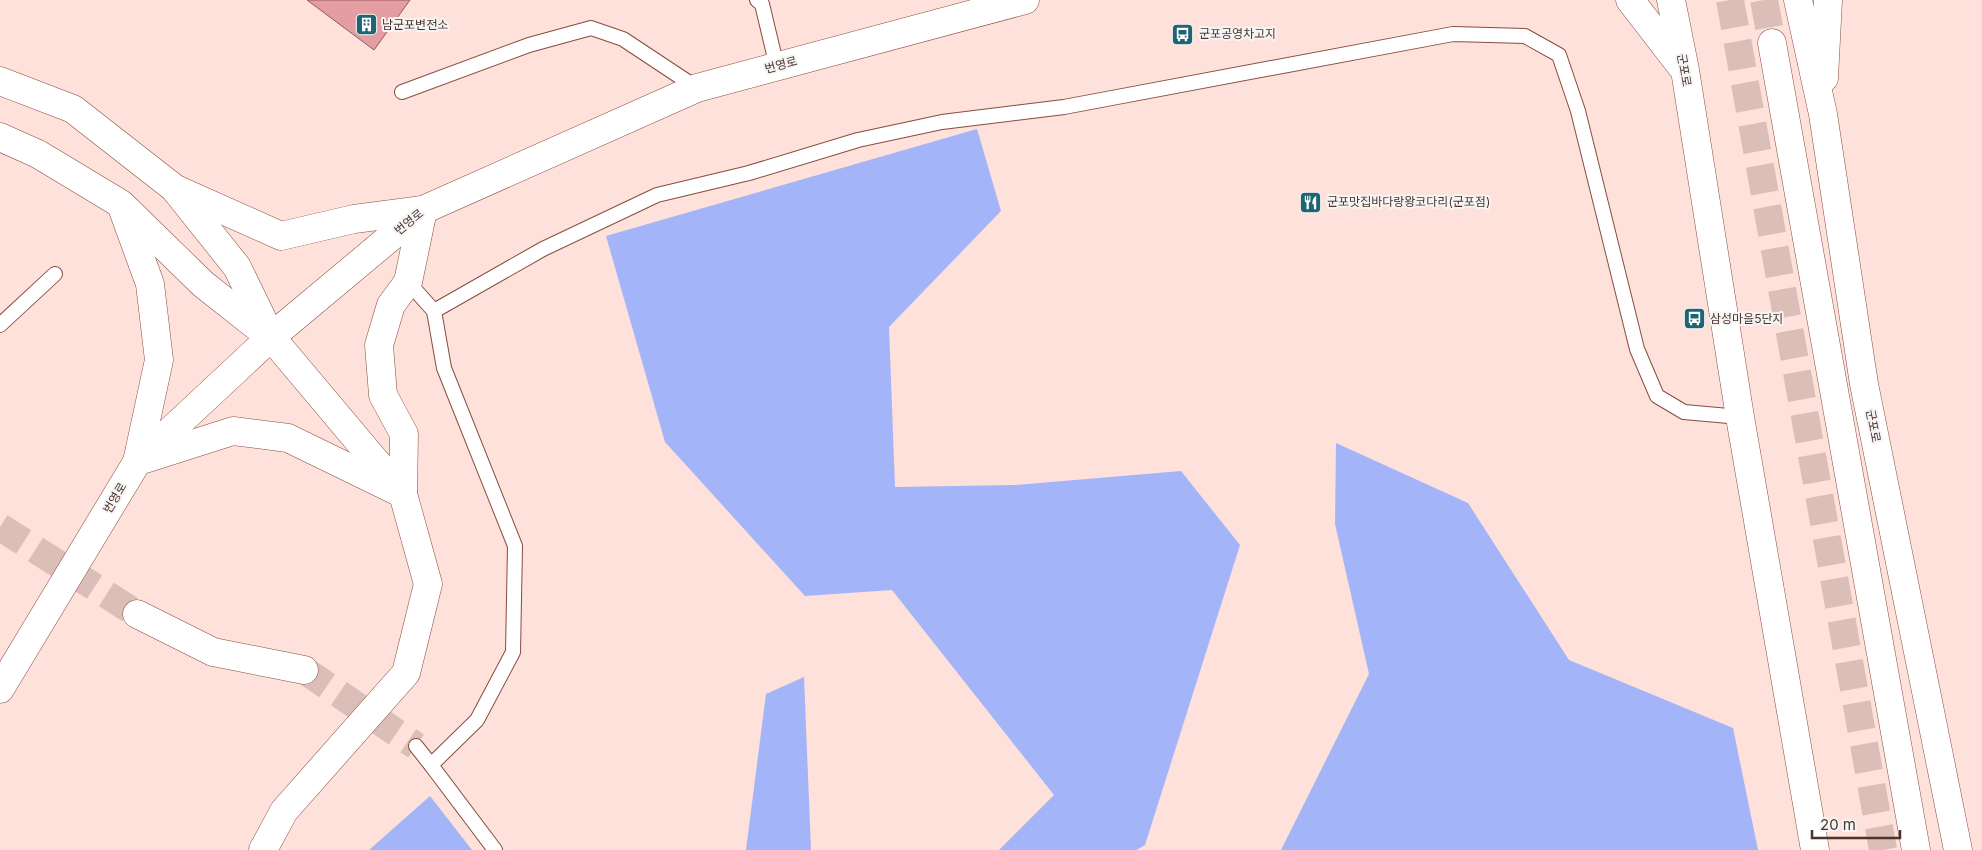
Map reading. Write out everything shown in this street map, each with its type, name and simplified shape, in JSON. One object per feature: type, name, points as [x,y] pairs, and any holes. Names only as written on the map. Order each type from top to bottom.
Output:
[{"type":"main road","name":"번영로","points":[[4,676],[137,462],[271,337],[423,210],[697,88],[1025,0]]},
{"type":"main road","points":[[1630,0],[1685,70]]},
{"type":"main road","name":"군포로","points":[[1671,0],[1685,70],[1740,417],[1815,850]]},
{"type":"main road","name":"군포로","points":[[1798,0],[1823,114],[1864,384],[1958,850]]},
{"type":"main road","points":[[1823,114],[1828,0]]},
{"type":"main road","points":[[1772,43],[1916,850]]},
{"type":"main road","points":[[0,81],[73,109],[174,188],[237,266],[271,337]]},
{"type":"main road","points":[[0,137],[38,154],[121,204],[203,284],[271,337],[403,494]]},
{"type":"main road","points":[[174,188],[281,236],[354,219],[423,210],[408,282],[391,305],[379,345],[383,395],[404,434],[403,494],[428,584],[406,673],[284,811],[263,850]]},
{"type":"main road","points":[[121,204],[150,284],[159,360],[137,462]]},
{"type":"main road","points":[[137,462],[233,431],[288,438],[403,494]]},
{"type":"main road","points":[[137,614],[213,652],[304,670]]},
{"type":"lane","points":[[757,0],[762,4],[777,67]]},
{"type":"lane","points":[[402,92],[529,44],[591,28],[623,39],[697,88]]},
{"type":"lane","points":[[434,311],[542,249],[657,195],[749,173],[858,140],[942,122],[1064,107],[1454,34],[1525,36],[1559,55],[1578,111],[1637,349],[1657,396],[1684,412],[1740,417]]},
{"type":"lane","points":[[0,325],[55,274]]},
{"type":"lane","points":[[408,282],[434,311],[444,368],[514,546],[513,652],[477,720],[431,765]]},
{"type":"lane","points":[[416,746],[495,850]]},
{"type":"shaded area","points":[[977,129],[1001,211],[889,327],[895,487],[1015,485],[1181,471],[1240,545],[1145,845],[1136,850],[999,850],[1054,795],[892,590],[805,596],[665,442],[606,236]]},
{"type":"shaded area","points":[[1336,443],[1468,503],[1569,660],[1733,728],[1758,850],[1281,850],[1369,674],[1335,524]]},
{"type":"shaded area","points":[[804,677],[811,850],[746,850],[766,694]]},
{"type":"shaded area","points":[[430,796],[472,850],[369,850]]},
{"type":"building","name":"남군포변전소","points":[[307,0],[410,0],[374,50]]},
{"type":"tunnel","points":[[1730,0],[1883,850]]},
{"type":"tunnel","points":[[1764,0],[1772,43]]},
{"type":"tunnel","points":[[0,527],[137,614]]},
{"type":"tunnel","points":[[304,670],[416,746]]},
{"type":"place","name":"남군포변전소","points":[[366,25]]},
{"type":"place","name":"군포공영차고지","points":[[1183,34]]},
{"type":"place","name":"군포맛집바다랑왕코다리(군포점)","points":[[1311,202]]},
{"type":"place","name":"삼성마을5단지","points":[[1694,319]]}]
